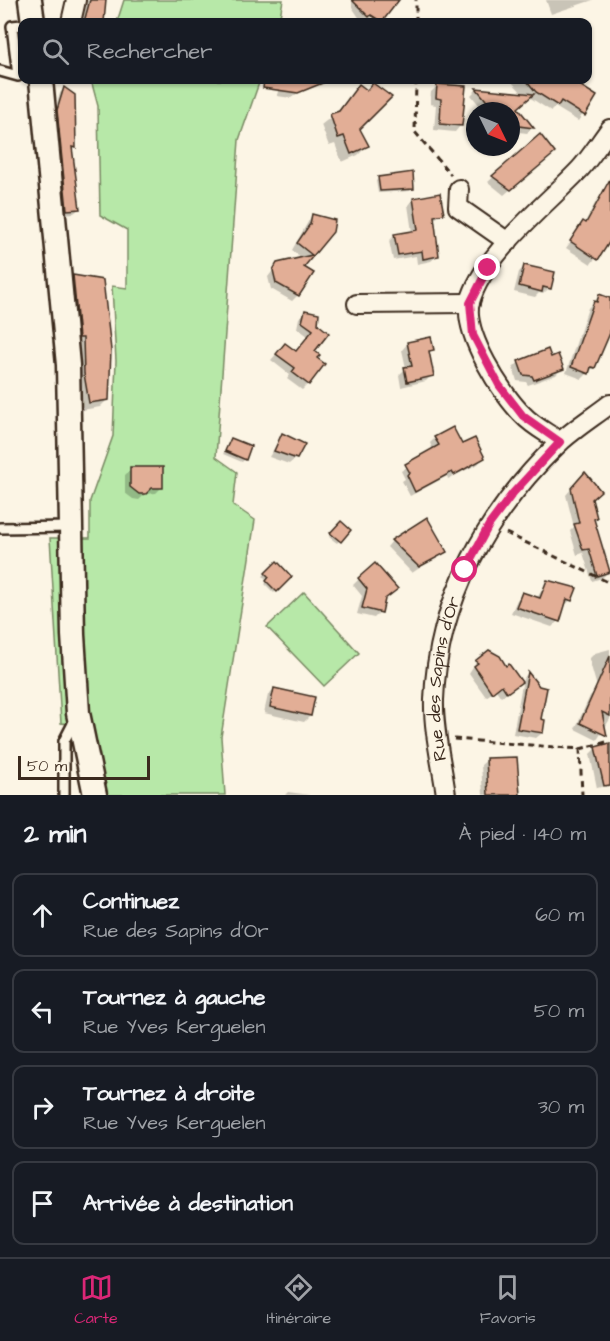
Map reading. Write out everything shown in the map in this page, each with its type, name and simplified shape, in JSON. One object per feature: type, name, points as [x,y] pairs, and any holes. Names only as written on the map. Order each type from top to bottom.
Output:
[{"type":"street","points":[[30,0],[32,18]]},
{"type":"street","points":[[72,18],[76,0]]},
{"type":"street","points":[[41,84],[68,365],[73,635],[78,713],[95,795]]},
{"type":"street","points":[[560,442],[523,416],[499,385],[473,335],[470,303],[488,268],[508,242],[582,167],[610,129]]},
{"type":"street","points":[[459,189],[458,207],[508,242]]},
{"type":"street","points":[[357,304],[470,303]]},
{"type":"street","name":"Rue des Sapins d'Or","points":[[446,795],[434,701],[442,631],[465,570],[489,525],[513,493],[560,442],[610,404]]},
{"type":"lane","points":[[0,71],[18,76],[12,26],[18,25]]},
{"type":"lane","points":[[0,528],[71,527]]},
{"type":"lane","points":[[64,795],[64,741],[78,713]]},
{"type":"path","points":[[416,0],[416,18]]},
{"type":"path","points":[[416,84],[415,132],[446,167],[459,189]]},
{"type":"path","points":[[489,525],[610,583]]},
{"type":"path","points":[[438,737],[580,749],[610,741]]},
{"type":"path","points":[[580,749],[582,795]]},
{"type":"green space","points":[[124,0],[283,0],[280,18],[118,18]]},
{"type":"green space","points":[[92,84],[259,84],[239,140],[216,457],[237,472],[233,505],[255,520],[221,737],[225,795],[105,795],[89,726],[61,723],[50,538],[90,538],[90,501],[113,436],[116,361],[112,286],[127,288],[127,230],[100,215],[98,106]]},
{"type":"green space","points":[[304,592],[359,653],[324,686],[267,627]]},
{"type":"building","points":[[90,0],[106,0],[104,18],[85,18]]},
{"type":"building","points":[[352,0],[399,0],[385,18],[376,18],[371,15],[369,17]]},
{"type":"building","points":[[264,84],[320,84],[298,93],[263,88]]},
{"type":"building","points":[[359,84],[367,90],[374,84],[392,97],[360,129],[369,146],[351,154],[344,136],[338,138],[330,114],[339,111]]},
{"type":"building","points":[[437,84],[466,86],[462,126],[440,124],[441,99],[436,98]]},
{"type":"building","points":[[529,84],[582,84],[581,86],[597,96],[585,116],[561,101],[558,106],[536,92]]},
{"type":"building","points":[[64,87],[75,95],[76,148],[72,147],[80,209],[67,210],[57,110]]},
{"type":"building","points":[[476,88],[534,94],[520,106],[520,102],[488,102]]},
{"type":"building","points":[[520,110],[534,128],[520,126]]},
{"type":"building","points":[[540,134],[555,153],[511,190],[492,176],[515,156],[520,156],[520,152]]},
{"type":"building","points":[[413,172],[414,189],[380,191],[378,177]]},
{"type":"building","points":[[610,179],[610,241],[598,260],[570,241],[583,221],[586,223]]},
{"type":"building","points":[[440,193],[444,214],[434,216],[439,256],[423,259],[422,251],[398,255],[394,234],[418,230],[413,198]]},
{"type":"building","points":[[312,214],[335,220],[333,232],[304,267],[314,273],[299,296],[276,283],[273,270],[277,263],[312,255],[297,243],[310,224]]},
{"type":"building","points":[[524,265],[555,272],[551,289],[543,287],[542,292],[519,286]]},
{"type":"building","points":[[73,275],[103,280],[111,350],[109,400],[89,403],[84,374],[83,338],[79,338]]},
{"type":"building","points":[[599,294],[610,298],[610,333],[595,368],[591,367],[589,374],[571,367],[594,301],[597,302]]},
{"type":"building","points":[[305,310],[319,313],[318,324],[329,333],[315,351],[320,355],[317,358],[325,364],[309,385],[292,372],[295,368],[276,354],[285,343],[296,351],[313,330],[302,322]]},
{"type":"building","points":[[431,337],[434,350],[429,351],[434,376],[407,382],[404,367],[412,366],[407,342]]},
{"type":"building","points":[[548,349],[551,357],[558,354],[564,369],[534,380],[532,376],[523,375],[518,361]]},
{"type":"building","points":[[453,427],[462,444],[475,438],[485,458],[454,475],[452,472],[415,492],[407,475],[410,473],[405,464],[439,445],[434,437]]},
{"type":"building","points":[[282,433],[305,444],[297,459],[274,451]]},
{"type":"building","points":[[231,438],[251,446],[246,460],[225,451]]},
{"type":"building","points":[[130,467],[163,467],[163,488],[152,488],[146,494],[139,494],[130,487]]},
{"type":"building","points":[[585,472],[601,491],[592,499],[597,518],[594,519],[610,572],[597,576],[589,549],[583,550],[574,524],[579,523],[571,488]]},
{"type":"building","points":[[427,517],[447,552],[419,567],[391,540]]},
{"type":"building","points":[[341,521],[351,530],[341,542],[330,533]]},
{"type":"building","points":[[277,561],[292,577],[277,592],[266,581],[269,577],[265,573]]},
{"type":"building","points":[[375,563],[398,589],[385,599],[382,613],[362,608],[367,589],[358,578]]},
{"type":"building","points":[[547,580],[577,588],[572,601],[567,599],[560,622],[516,607],[522,592],[540,598]]},
{"type":"building","points":[[489,650],[500,656],[506,666],[509,664],[522,682],[507,693],[502,685],[492,693],[474,666],[478,663],[475,661]]},
{"type":"building","points":[[610,656],[610,716],[602,712],[607,736],[580,723]]},
{"type":"building","points":[[528,672],[539,686],[547,688],[541,719],[545,720],[543,733],[517,729]]},
{"type":"building","points":[[274,688],[315,697],[311,716],[270,707]]},
{"type":"building","points":[[610,743],[610,785],[604,786],[595,747]]},
{"type":"building","points":[[517,757],[520,795],[488,795],[486,758]]},
{"type":"route","points":[[465,570],[489,525],[513,493],[560,442],[523,416],[499,385],[473,335],[470,303],[488,268]]}]
